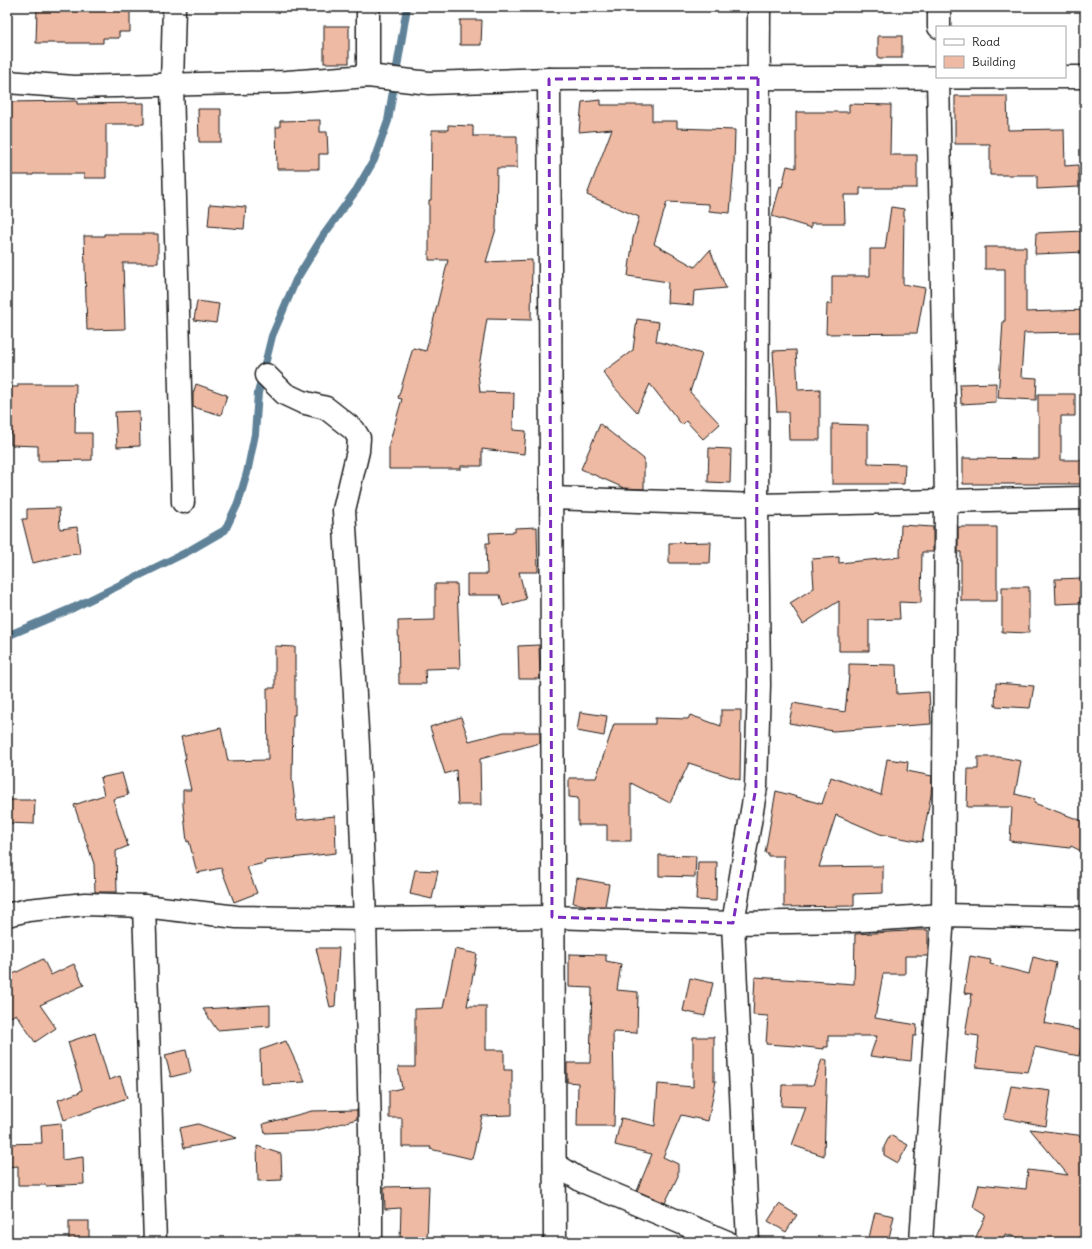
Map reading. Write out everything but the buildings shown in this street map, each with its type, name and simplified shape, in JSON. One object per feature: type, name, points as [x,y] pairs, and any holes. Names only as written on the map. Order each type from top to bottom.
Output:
[{"type":"street","points":[[174,7],[172,85],[183,502]]},
{"type":"street","points":[[368,7],[368,76]]},
{"type":"street","points":[[748,1242],[733,923],[756,787],[759,685],[757,505],[759,7]]},
{"type":"street","points":[[939,7],[939,26]]},
{"type":"street","points":[[7,82],[74,87],[287,82],[368,76],[429,83],[549,79],[936,77]]},
{"type":"street","points":[[1066,77],[1085,77]]},
{"type":"street","points":[[921,1242],[943,915],[946,500],[938,78]]},
{"type":"street","points":[[549,79],[552,917],[555,1242]]},
{"type":"street","points":[[266,375],[284,394],[302,402],[326,408],[354,430],[359,438],[358,451],[344,510],[358,746],[371,1175],[371,1242]]},
{"type":"street","points":[[551,498],[757,505],[1085,498]]},
{"type":"street","points":[[7,914],[28,910],[85,904],[144,906],[237,917],[364,919],[552,917],[733,923],[851,921],[943,915],[1085,918]]},
{"type":"street","points":[[144,906],[155,1242]]},
{"type":"street","points":[[555,1164],[582,1181],[727,1242]]},
{"type":"highlighted area","points":[[758,78],[756,787],[733,923],[552,917],[549,79]]},
{"type":"waterway","points":[[7,636],[73,608],[187,552],[225,530],[238,503],[247,473],[255,434],[258,393],[272,336],[296,280],[323,236],[357,189],[374,160],[388,121],[407,7]]}]
